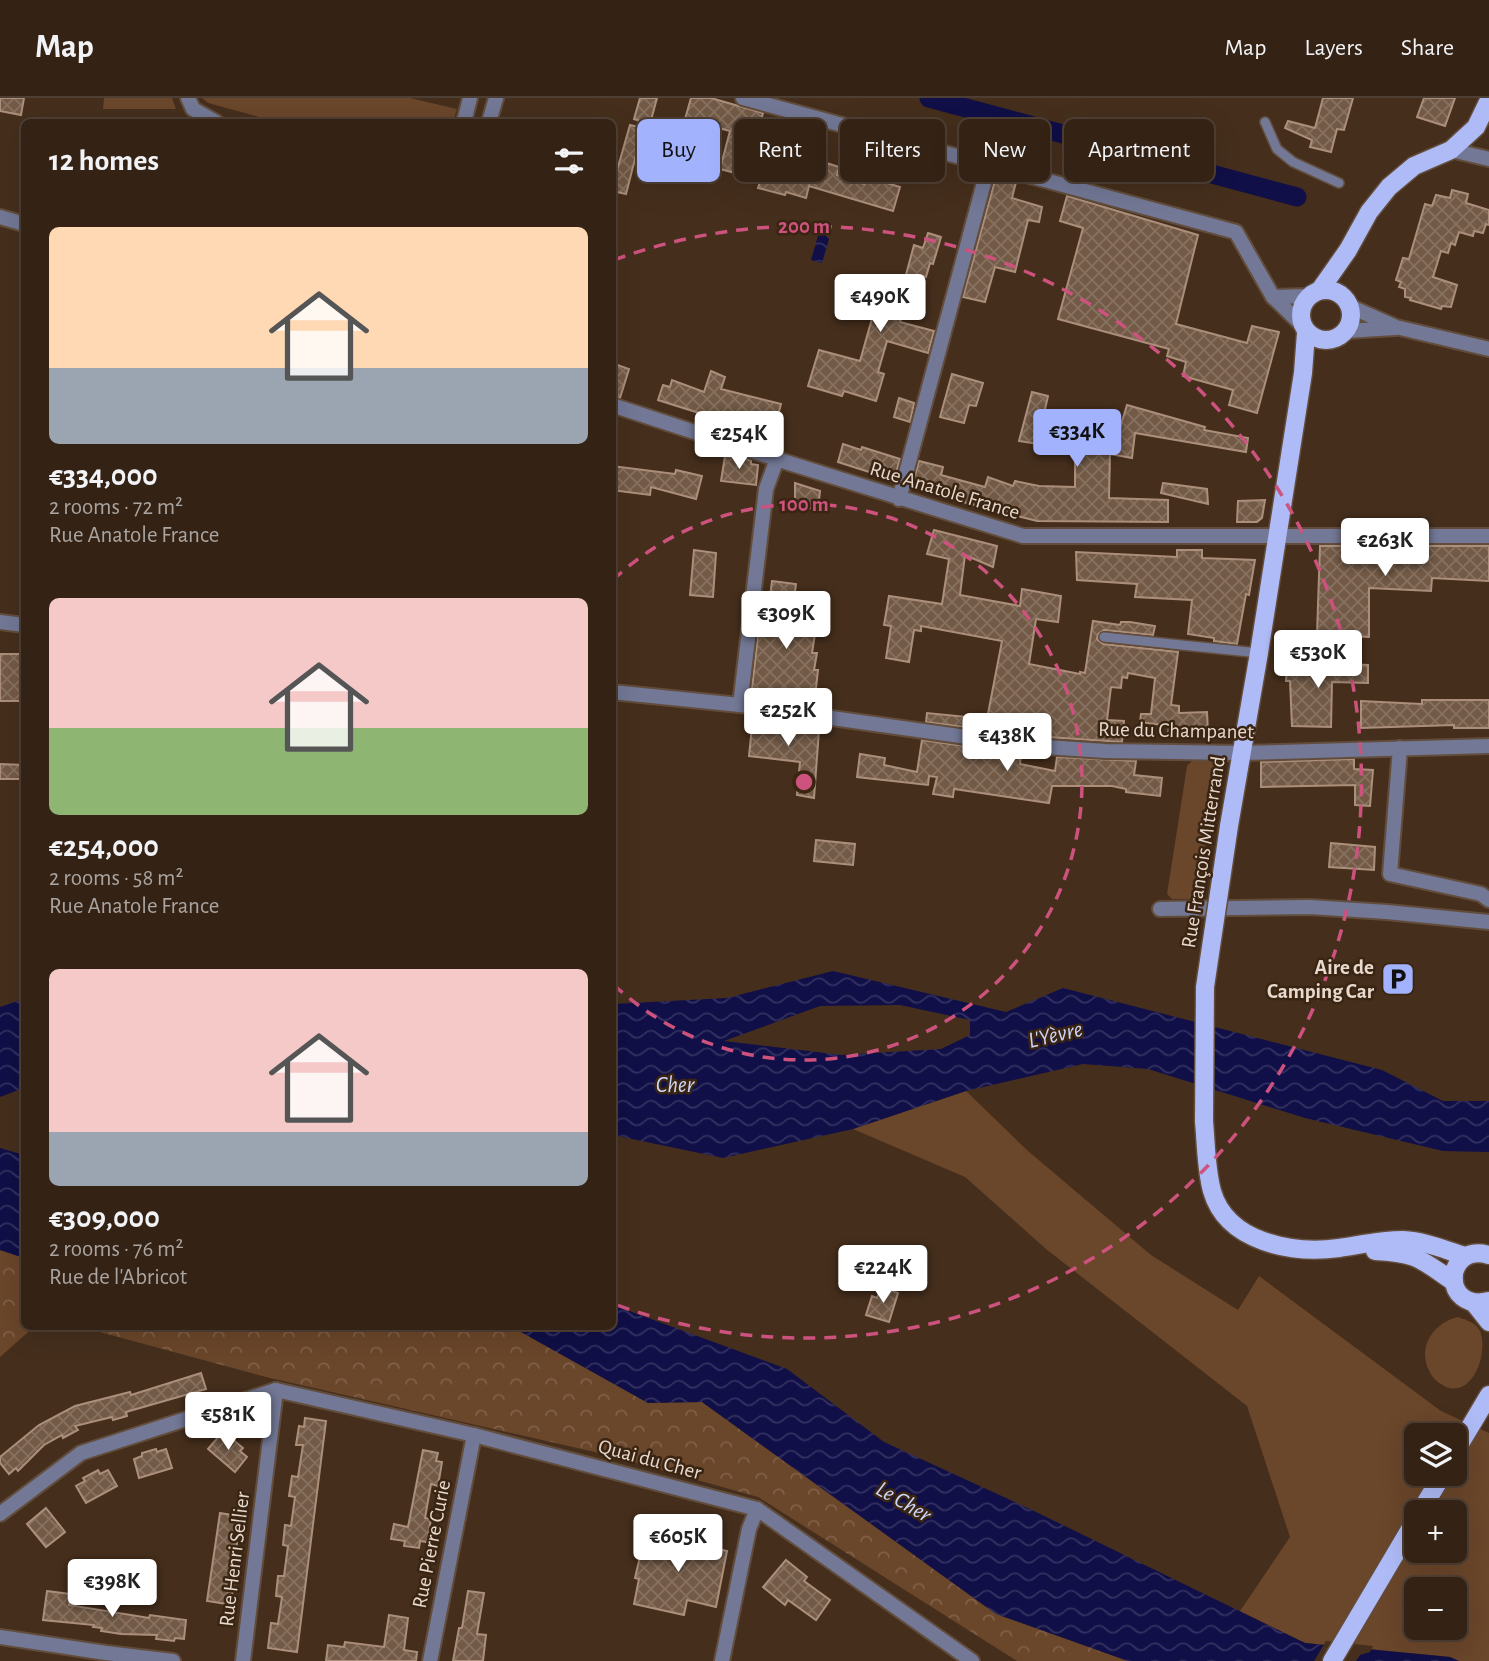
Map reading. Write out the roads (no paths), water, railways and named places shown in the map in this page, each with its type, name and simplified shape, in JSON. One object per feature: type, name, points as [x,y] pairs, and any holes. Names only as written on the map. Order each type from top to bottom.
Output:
[{"type":"main road","points":[[1348,250],[1344,276],[1351,320],[1346,331],[1338,338],[1328,341],[1316,339],[1304,328],[1301,309],[1348,250],[1369,212],[1389,187],[1414,166],[1451,150],[1476,127],[1486,102]]},
{"type":"main road","points":[[1314,293],[1334,290],[1348,302]]},
{"type":"main road","name":"Rue François Mitterrand","points":[[1304,328],[1303,373],[1205,987],[1204,1121],[1212,1192],[1226,1215],[1246,1233],[1268,1244],[1293,1250],[1340,1248]]},
{"type":"main road","name":"Rue François Mitterrand","points":[[1303,373],[1328,341]]},
{"type":"main road","points":[[1340,1248],[1357,1243],[1401,1240],[1425,1243],[1465,1256]]},
{"type":"main road","points":[[1340,1248],[1397,1252],[1418,1257],[1454,1282],[1463,1298],[1482,1302],[1489,1322]]},
{"type":"main road","points":[[1454,1282],[1456,1267],[1465,1256],[1473,1253],[1489,1254]]},
{"type":"main road","points":[[1467,1432],[1489,1395]]},
{"type":"main road","points":[[1332,1661],[1404,1539]]},
{"type":"street","points":[[188,98],[193,109],[211,119]]},
{"type":"street","points":[[465,119],[470,98]]},
{"type":"street","points":[[490,119],[496,98]]},
{"type":"street","points":[[743,98],[959,156]]},
{"type":"street","points":[[1451,150],[1489,159]]},
{"type":"street","points":[[1050,181],[1236,232],[1273,297],[1304,328]]},
{"type":"street","points":[[899,499],[984,182]]},
{"type":"street","points":[[0,217],[21,223]]},
{"type":"street","points":[[1273,297],[1314,293]]},
{"type":"street","points":[[1348,302],[1396,327],[1489,349]]},
{"type":"street","points":[[1346,331],[1396,327]]},
{"type":"street","name":"Rue Anatole France","points":[[616,406],[899,499],[1023,536],[1489,536]]},
{"type":"street","points":[[740,705],[766,489],[777,459]]},
{"type":"street","points":[[0,622],[21,625]]},
{"type":"street","name":"Rue du Champanet","points":[[616,692],[740,705],[1030,746],[1170,753],[1489,746]]},
{"type":"street","points":[[1400,748],[1390,874],[1481,894],[1489,900]]},
{"type":"street","points":[[1160,909],[1310,907],[1489,922]]},
{"type":"street","points":[[0,1514],[81,1452],[275,1390]]},
{"type":"street","name":"Quai du Cher","points":[[275,1390],[474,1435],[757,1509],[972,1661]]},
{"type":"street","name":"Rue Henri Sellier","points":[[243,1661],[275,1390]]},
{"type":"street","name":"Rue Pierre Curie","points":[[430,1661],[474,1435]]},
{"type":"street","points":[[722,1661],[749,1529],[757,1509]]},
{"type":"street","points":[[0,1637],[105,1657],[173,1661]]},
{"type":"lane","points":[[1265,122],[1278,149],[1293,162],[1339,183]]},
{"type":"lane","points":[[1104,637],[1259,653]]},
{"type":"water","points":[[825,235],[829,239],[822,263],[811,260],[818,236]]},
{"type":"water","name":"Cher","points":[[833,971],[1006,1012],[1063,988],[1382,1070],[1443,1101],[1489,1101],[1489,1152],[1443,1151],[1305,1118],[1148,1069],[1083,1064],[966,1091],[853,1129],[723,1158],[616,1136],[616,1004],[727,998]],"holes":[[[900,1005],[970,1020],[970,1035],[941,1049],[842,1055],[724,1041],[820,1006]]]},
{"type":"water","points":[[21,1000],[21,1089],[0,1097],[0,1007]]},
{"type":"water","points":[[0,1148],[21,1154],[21,1257],[0,1250]]},
{"type":"water","name":"Le Cher","points":[[616,1306],[787,1369],[884,1442],[1032,1510],[1305,1643],[1450,1657],[1459,1661],[1128,1661],[996,1614],[702,1402],[648,1403],[517,1330],[616,1330]]},
{"type":"waterway","points":[[929,98],[1297,197]]},
{"type":"place","name":"Aire de Camping Car","points":[[1398,979]]},
{"type":"water label","name":"L'Yèvre","points":[[1055,1034]]}]
